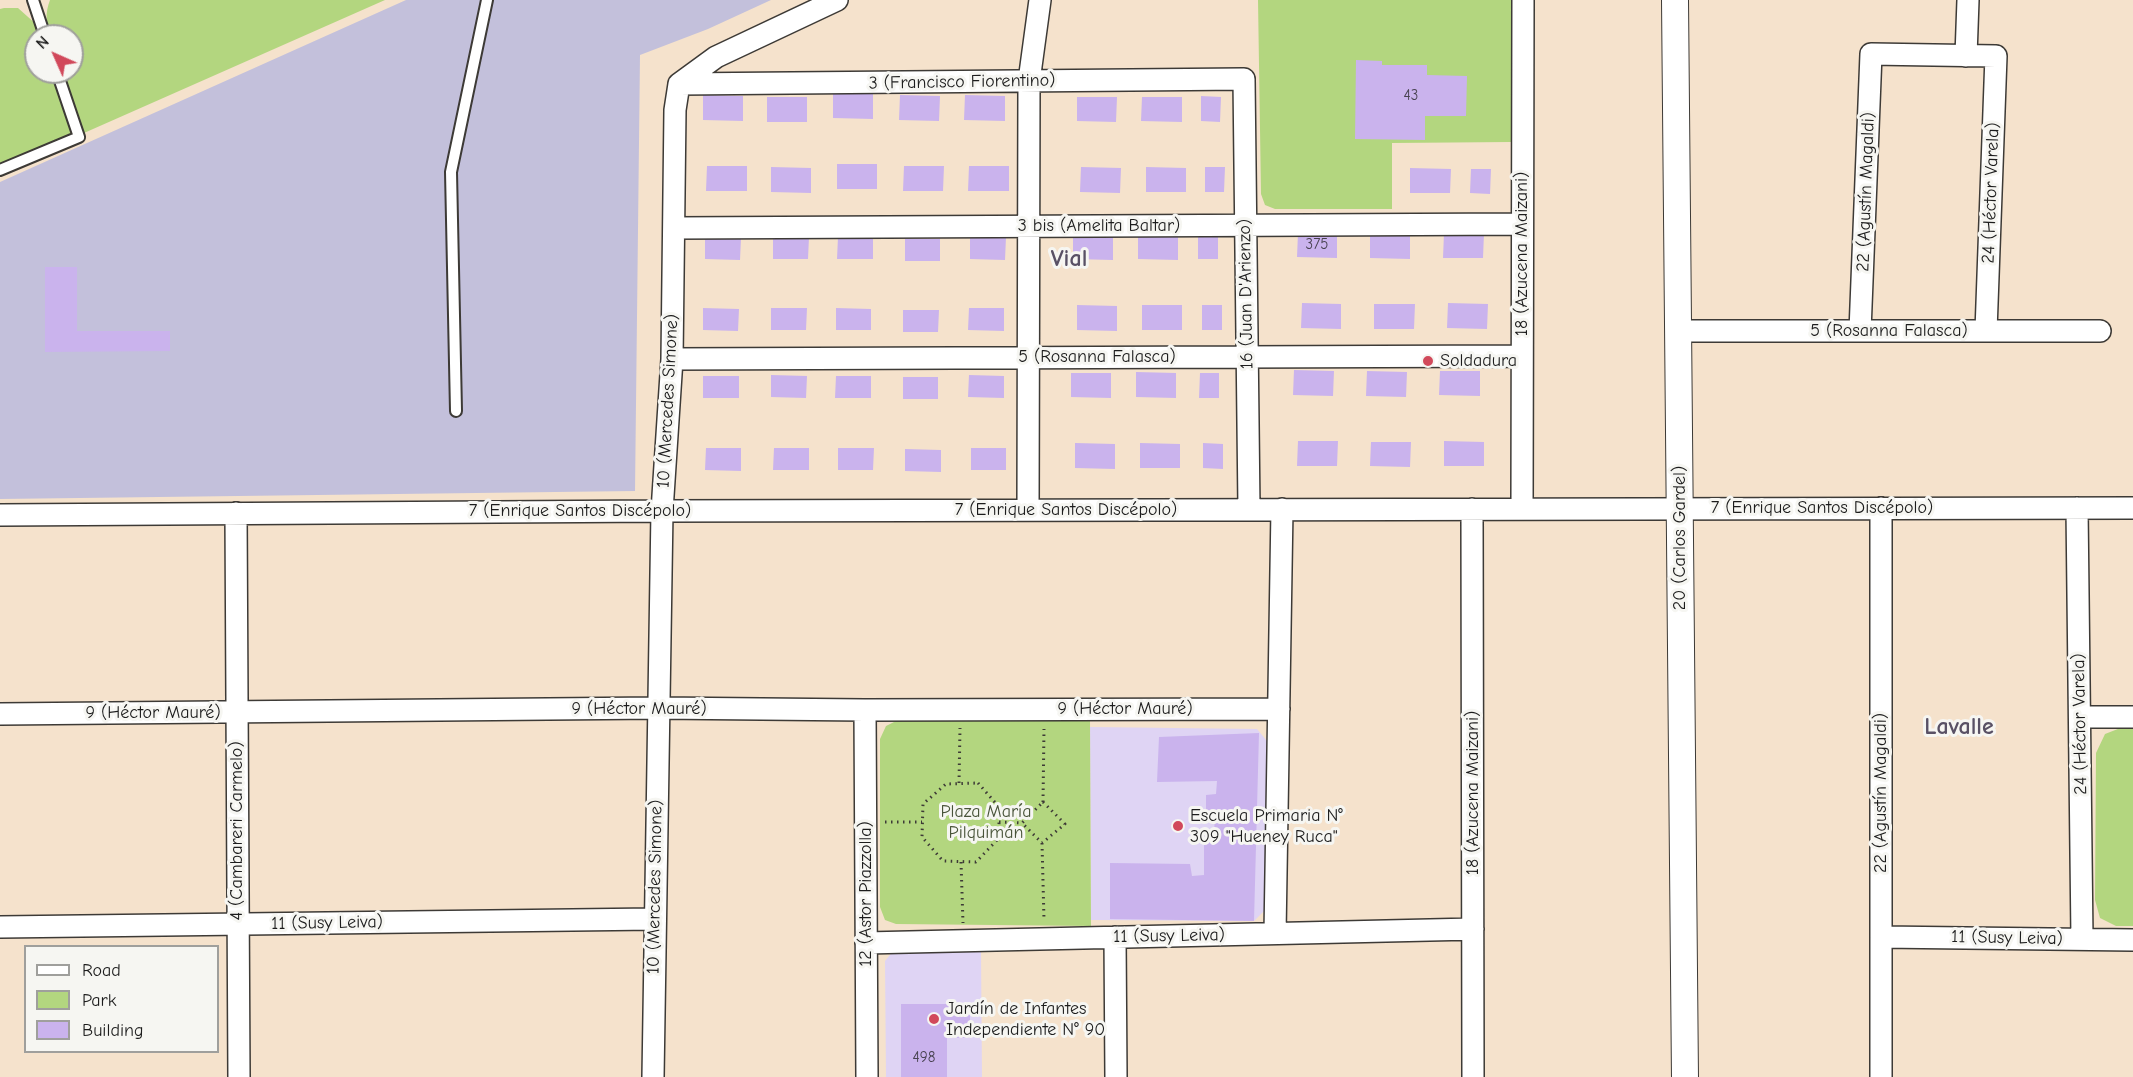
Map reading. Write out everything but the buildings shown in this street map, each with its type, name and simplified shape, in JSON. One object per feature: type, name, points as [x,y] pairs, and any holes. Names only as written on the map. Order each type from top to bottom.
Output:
[{"type":"street","points":[[679,84],[716,57],[837,0]]},
{"type":"street","points":[[1028,510],[1029,81],[1040,0]]},
{"type":"street","name":"18 (Azucena Maizani)","points":[[1522,509],[1523,0]]},
{"type":"street","name":"20 (Carlos Gardel)","points":[[1675,0],[1685,1077]]},
{"type":"street","points":[[1966,56],[1968,0]]},
{"type":"street","name":"22 (Agustín Magaldi)","points":[[1860,331],[1871,54],[1966,56]]},
{"type":"street","name":"24 (Héctor Varela)","points":[[1966,56],[1996,56],[1986,330]]},
{"type":"street","name":"3 (Francisco Fiorentino)","points":[[679,84],[1244,79]]},
{"type":"street","name":"16 (Juan D'Arienzo)","points":[[1244,79],[1249,509]]},
{"type":"street","name":"10 (Mercedes Simone)","points":[[653,1077],[662,511],[672,359],[675,110],[679,84]]},
{"type":"street","name":"3 bis (Amelita Baltar)","points":[[675,228],[1522,224]]},
{"type":"street","name":"5 (Rosanna Falasca)","points":[[1678,331],[2100,331]]},
{"type":"street","name":"5 (Rosanna Falasca)","points":[[672,359],[1522,356]]},
{"type":"street","name":"22 (Agustín Magaldi)","points":[[1881,508],[1881,1077]]},
{"type":"street","name":"24 (Héctor Varela)","points":[[2077,508],[2082,939]]},
{"type":"street","name":"7 (Enrique Santos Discépolo)","points":[[0,515],[1249,509],[2133,508]]},
{"type":"street","points":[[1275,933],[1282,509]]},
{"type":"street","name":"18 (Azucena Maizani)","points":[[1473,509],[1473,1077]]},
{"type":"street","name":"4 (Cambareri Carmelo)","points":[[236,513],[238,1077]]},
{"type":"street","name":"9 (Héctor Mauré)","points":[[0,714],[658,708],[1279,709]]},
{"type":"street","name":"12 (Astor Piazzolla)","points":[[865,710],[867,1077]]},
{"type":"street","points":[[2080,717],[2133,717]]},
{"type":"street","name":"11 (Susy Leiva)","points":[[0,927],[654,919]]},
{"type":"street","name":"11 (Susy Leiva)","points":[[866,943],[1473,929]]},
{"type":"street","points":[[1116,937],[1116,1077]]},
{"type":"street","name":"11 (Susy Leiva)","points":[[1881,937],[2133,940]]},
{"type":"lane","points":[[33,0],[41,24]]},
{"type":"lane","points":[[456,411],[451,172],[487,0]]},
{"type":"lane","points":[[0,170],[79,137],[61,84]]},
{"type":"path","points":[[959,783],[960,710]]},
{"type":"path","points":[[1022,823],[1043,802],[1043,710]]},
{"type":"path","points":[[959,783],[978,783],[1000,808],[998,839],[976,862],[943,861],[922,837],[923,804],[946,784],[959,783]]},
{"type":"path","points":[[1042,843],[1065,824],[1043,802]]},
{"type":"path","points":[[866,824],[922,822]]},
{"type":"path","points":[[999,822],[1022,823],[1042,843],[1046,939]]},
{"type":"path","points":[[961,862],[964,940]]},
{"type":"shaded area","points":[[406,0],[771,0],[708,29],[640,55],[635,491],[0,499],[0,182]]},
{"type":"shaded area","name":"Escuela Primaria N° 309 \"Hueney Ruca\"","points":[[1090,727],[1257,729],[1267,741],[1265,910],[1254,921],[1091,920]]},
{"type":"shaded area","name":"Jardín de Infantes Independiente N° 90","points":[[894,950],[981,950],[982,1077],[886,1077],[885,961]]},
{"type":"green space","points":[[50,0],[385,0],[84,133],[67,84],[84,84],[84,24],[48,24],[47,9]]},
{"type":"green space","points":[[1258,0],[1511,0],[1511,142],[1392,143],[1392,209],[1275,209],[1265,205],[1261,194]]},
{"type":"green space","points":[[18,8],[36,24],[24,24],[24,84],[56,84],[73,133],[0,164],[0,9]]},
{"type":"green space","name":"Plaza María Pilquimán","points":[[1090,719],[1091,926],[896,924],[885,920],[880,907],[880,739],[886,726],[898,720]]},
{"type":"green space","points":[[2123,727],[2133,727],[2133,926],[2116,926],[2100,918],[2095,900],[2096,753],[2105,734]]},
{"type":"place","name":"Soldadura","points":[[1428,361]]},
{"type":"place","name":"Escuela Primaria N° 309 \"Hueney Ruca\"","points":[[1178,826]]},
{"type":"place","name":"Jardín de Infantes Independiente N° 90","points":[[934,1019]]},
{"type":"district","name":"Vial","points":[[1069,259]]},
{"type":"district","name":"Lavalle","points":[[1959,727]]}]
